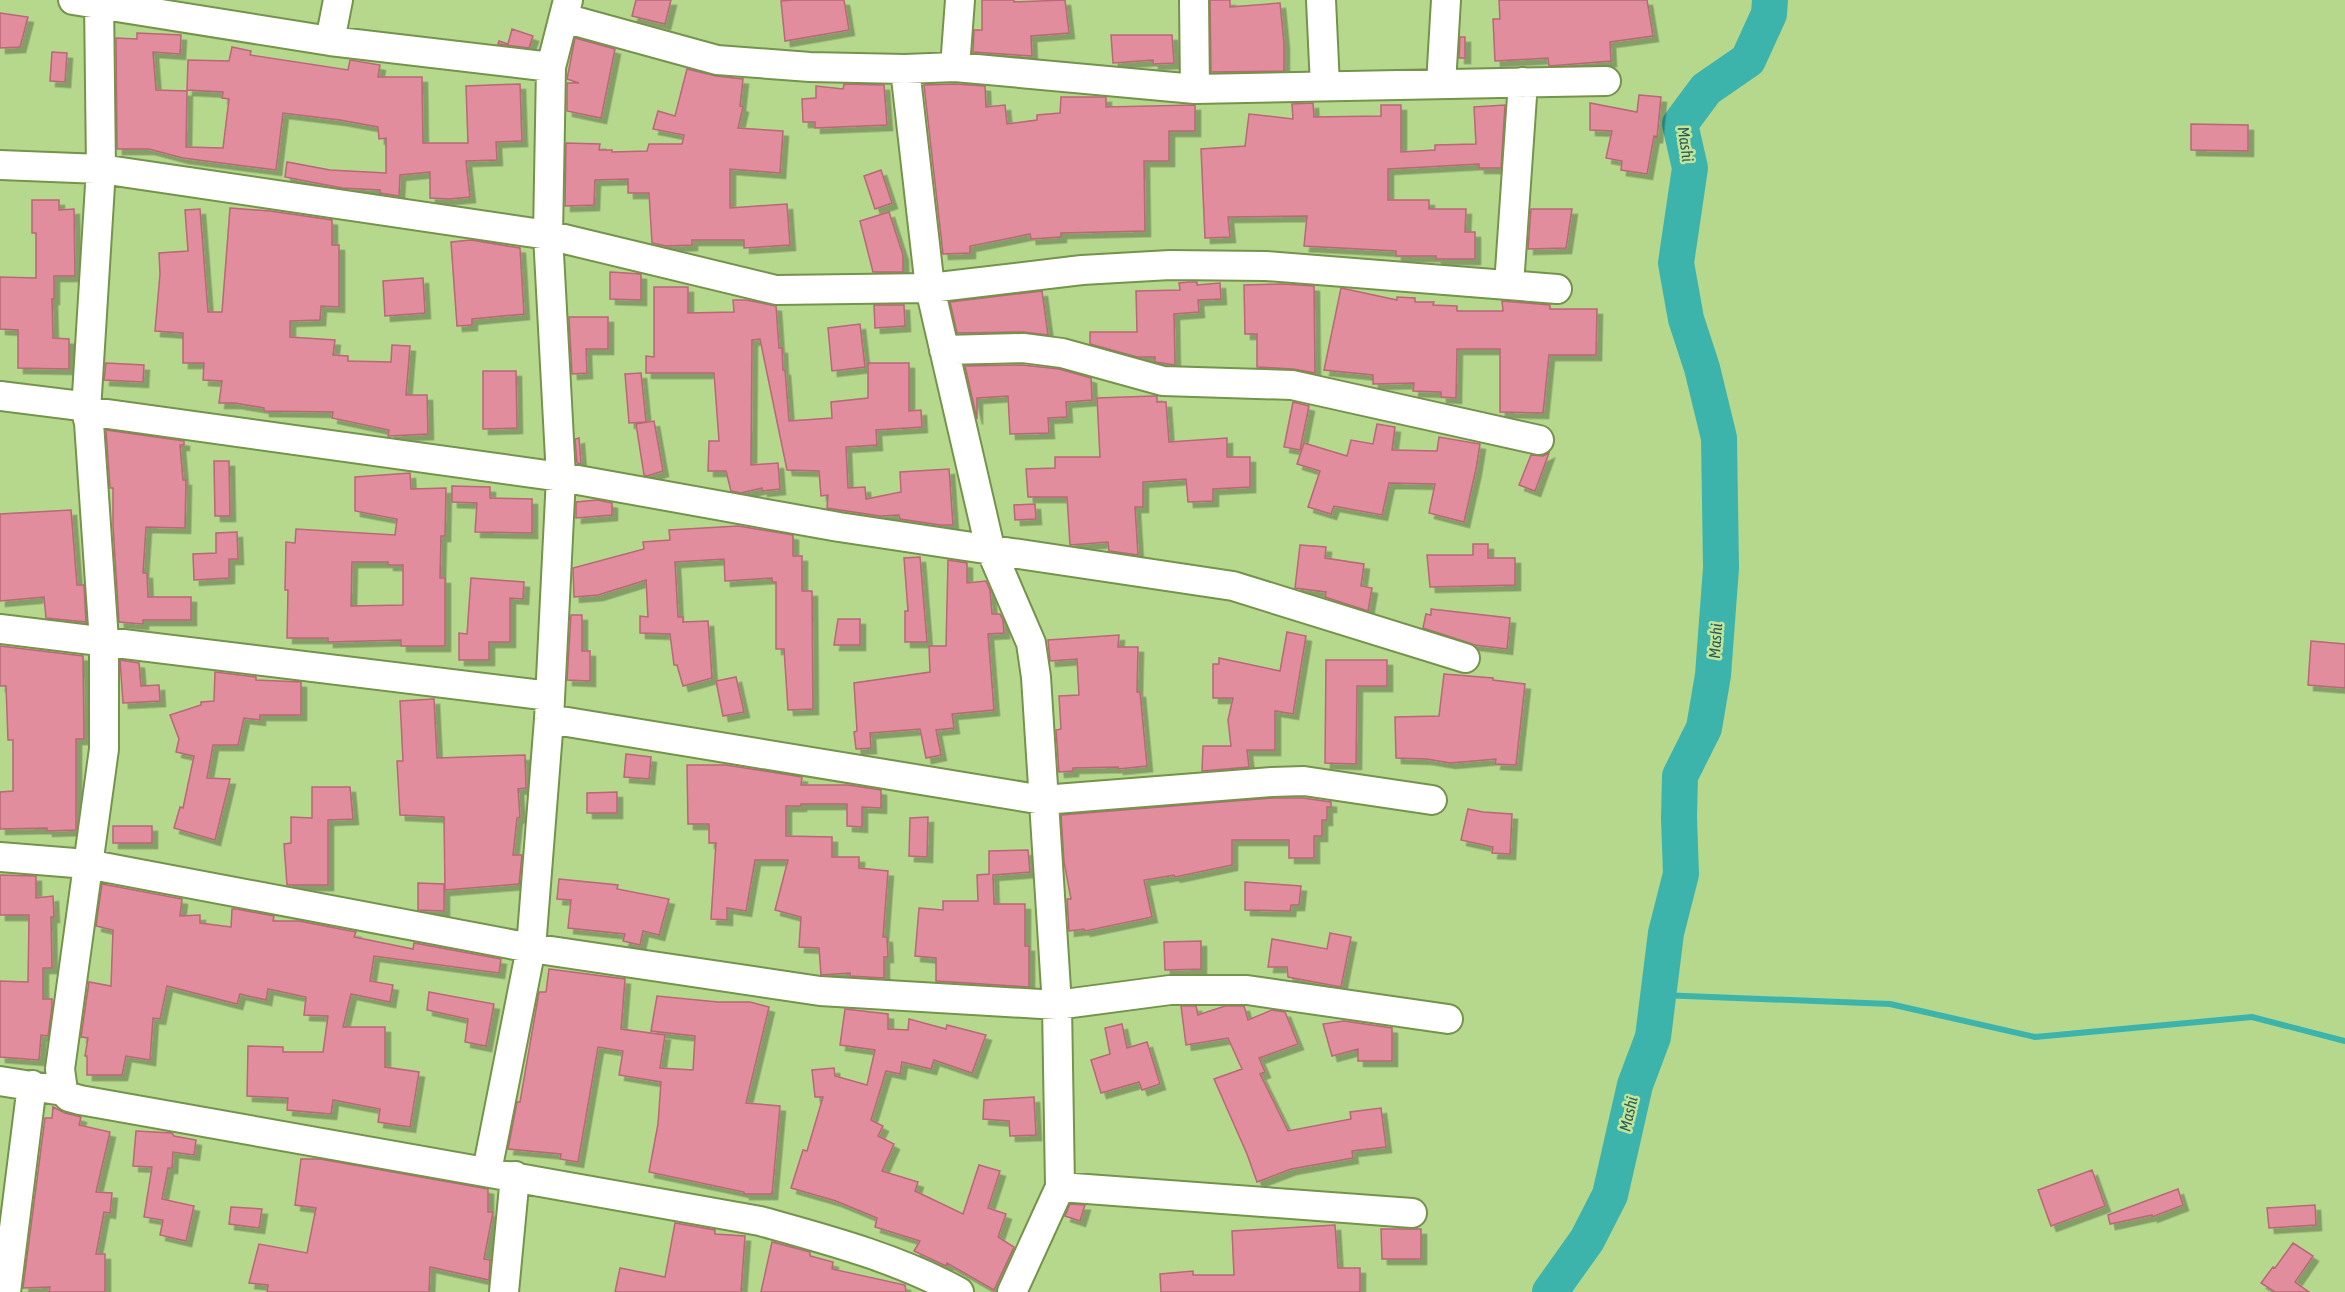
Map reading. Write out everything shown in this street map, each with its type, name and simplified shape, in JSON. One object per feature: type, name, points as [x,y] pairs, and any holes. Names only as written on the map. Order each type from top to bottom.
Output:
[{"type":"street","points":[[330,41],[338,0]]},
{"type":"street","points":[[955,67],[960,0]]},
{"type":"street","points":[[1194,0],[1195,89]]},
{"type":"street","points":[[1321,0],[1325,86]]},
{"type":"street","points":[[1441,84],[1446,0]]},
{"type":"street","points":[[63,1091],[60,1069],[104,749],[104,641],[89,423],[86,411],[101,169],[90,2],[330,41],[551,68]]},
{"type":"street","points":[[487,1171],[531,948],[549,707],[561,477],[548,235],[551,68],[566,9],[717,60],[810,67],[905,69],[955,67],[1195,89],[1606,81]]},
{"type":"street","points":[[905,69],[930,288],[990,548],[1031,643],[1036,677],[1057,1005],[1060,1187],[1012,1292]]},
{"type":"street","points":[[1509,285],[1523,82]]},
{"type":"street","points":[[0,165],[101,169],[548,235],[776,290],[930,288],[1082,270],[1170,265],[1266,266],[1557,289]]},
{"type":"street","points":[[945,350],[1023,348],[1062,353],[1163,381],[1292,385],[1539,440]]},
{"type":"street","points":[[0,396],[75,404],[86,411],[561,477],[839,527],[1233,586],[1465,658]]},
{"type":"street","points":[[0,629],[104,641],[549,707],[1043,800],[1294,781],[1432,800]]},
{"type":"street","points":[[0,856],[87,864],[531,948],[820,991],[1057,1005],[1170,990],[1247,990],[1448,1019]]},
{"type":"street","points":[[0,1081],[63,1091],[69,1097],[80,1100],[760,1221],[846,1245],[928,1275],[959,1292]]},
{"type":"street","points":[[6,1292],[32,1085]]},
{"type":"street","points":[[504,1292],[515,1176]]},
{"type":"street","points":[[1060,1187],[1412,1213]]},
{"type":"building","points":[[636,0],[671,0],[665,24],[632,16]]},
{"type":"building","points":[[844,0],[849,30],[785,41],[781,1]]},
{"type":"building","points":[[982,0],[1014,0],[1014,2],[1065,0],[1069,33],[1031,36],[1032,56],[973,52],[974,30],[982,30]]},
{"type":"building","points":[[1210,0],[1230,0],[1230,7],[1280,3],[1284,71],[1211,72]]},
{"type":"building","points":[[1499,0],[1647,0],[1653,36],[1610,42],[1611,61],[1549,66],[1548,58],[1495,61],[1493,19],[1500,19]]},
{"type":"building","points":[[0,13],[28,17],[20,47],[0,48]]},
{"type":"building","points":[[512,29],[533,36],[529,48],[498,44],[499,41],[508,44]]},
{"type":"building","points":[[137,33],[181,35],[180,54],[153,52],[156,90],[187,91],[186,147],[223,148],[229,99],[222,98],[223,92],[187,90],[188,60],[229,61],[232,47],[251,51],[250,55],[348,70],[350,60],[380,65],[378,77],[422,77],[423,143],[468,143],[466,86],[520,84],[522,141],[496,142],[497,160],[466,161],[470,197],[449,199],[430,198],[430,172],[400,175],[399,196],[380,193],[380,190],[342,188],[285,177],[287,162],[330,170],[386,173],[386,138],[379,139],[378,127],[340,120],[283,113],[276,170],[183,158],[149,149],[117,149],[116,38],[137,39]]},
{"type":"building","points":[[1111,35],[1172,35],[1174,63],[1153,64],[1153,60],[1113,63]]},
{"type":"building","points":[[1460,37],[1465,37],[1465,58],[1459,58]]},
{"type":"building","points":[[575,38],[615,49],[601,118],[567,111],[567,83],[579,83],[567,79]]},
{"type":"building","points":[[52,52],[67,53],[65,82],[50,81]]},
{"type":"building","points":[[687,69],[743,79],[740,106],[743,107],[738,128],[783,131],[780,173],[730,169],[730,208],[787,204],[790,245],[744,248],[744,240],[692,240],[692,245],[666,246],[652,243],[649,193],[628,193],[628,179],[595,180],[594,205],[565,206],[566,143],[600,144],[599,150],[612,150],[612,152],[647,151],[649,144],[682,144],[684,135],[653,129],[658,111],[675,116]]},
{"type":"building","points":[[844,84],[884,85],[887,125],[815,128],[815,122],[803,122],[802,99],[816,98],[816,86],[843,89]]},
{"type":"building","points":[[924,85],[985,86],[986,107],[1005,105],[1007,124],[1037,120],[1037,115],[1060,113],[1061,97],[1106,97],[1106,107],[1195,105],[1195,131],[1169,131],[1169,161],[1144,161],[1145,231],[1061,233],[1061,237],[1031,239],[1030,234],[970,246],[970,253],[943,254]]},
{"type":"building","points":[[1639,95],[1661,97],[1657,137],[1654,136],[1647,174],[1621,170],[1622,161],[1606,158],[1612,131],[1590,130],[1590,103],[1637,112]]},
{"type":"building","points":[[1313,103],[1314,117],[1381,116],[1381,105],[1401,105],[1401,152],[1435,150],[1435,145],[1476,144],[1474,107],[1505,105],[1501,168],[1479,168],[1479,164],[1388,169],[1388,200],[1429,200],[1429,209],[1466,209],[1465,232],[1475,232],[1475,259],[1396,256],[1396,251],[1304,246],[1307,216],[1228,217],[1230,237],[1205,238],[1201,149],[1245,146],[1249,114],[1293,119],[1292,104]]},
{"type":"building","points":[[2191,124],[2248,125],[2248,151],[2191,150]]},
{"type":"building","points":[[881,170],[892,203],[875,209],[864,176]]},
{"type":"building","points":[[32,200],[59,200],[59,210],[74,209],[75,276],[54,276],[54,299],[52,299],[53,338],[69,339],[69,369],[18,368],[18,330],[0,329],[0,277],[36,278],[36,233],[32,233]]},
{"type":"building","points":[[230,208],[332,220],[332,245],[339,245],[339,307],[321,306],[320,320],[290,321],[290,337],[335,340],[333,355],[348,356],[348,361],[391,362],[392,345],[410,346],[406,395],[427,395],[428,434],[388,436],[389,430],[332,418],[333,412],[264,411],[264,408],[219,403],[222,381],[203,380],[204,363],[183,363],[183,333],[155,331],[160,274],[159,253],[188,251],[185,210],[200,209],[208,312],[222,312]]},
{"type":"building","points":[[1531,209],[1572,209],[1566,248],[1528,249]]},
{"type":"building","points":[[889,212],[903,255],[903,272],[873,272],[860,221]]},
{"type":"building","points":[[471,240],[520,248],[524,314],[472,319],[472,325],[457,326],[451,242]]},
{"type":"building","points":[[610,272],[641,274],[641,300],[610,299]]},
{"type":"building","points":[[423,278],[425,313],[385,316],[383,281]]},
{"type":"building","points":[[1197,282],[1197,285],[1220,283],[1221,299],[1198,300],[1199,312],[1174,314],[1175,365],[1155,362],[1155,357],[1137,357],[1090,344],[1090,332],[1137,332],[1136,291],[1180,290],[1179,283]]},
{"type":"building","points":[[1244,285],[1314,286],[1315,373],[1257,367],[1257,334],[1245,334]]},
{"type":"building","points":[[654,287],[688,287],[688,313],[734,312],[733,300],[776,306],[789,421],[832,418],[831,402],[868,398],[868,363],[909,363],[909,411],[921,410],[922,427],[876,430],[877,445],[846,447],[848,488],[865,487],[866,499],[901,492],[900,472],[949,469],[953,525],[900,519],[899,515],[880,516],[827,508],[828,495],[821,496],[819,471],[787,470],[760,339],[752,340],[751,465],[778,463],[780,489],[762,491],[762,488],[741,493],[731,491],[726,471],[708,471],[709,441],[719,441],[714,373],[646,373],[646,356],[654,357]]},
{"type":"building","points":[[1341,288],[1397,300],[1397,297],[1415,298],[1415,302],[1434,302],[1433,305],[1457,306],[1457,311],[1503,311],[1502,301],[1550,305],[1550,309],[1597,309],[1596,355],[1549,355],[1543,413],[1500,412],[1500,349],[1457,349],[1456,398],[1441,397],[1441,392],[1413,391],[1414,383],[1373,384],[1373,375],[1324,370]]},
{"type":"building","points":[[1042,291],[1048,335],[1023,332],[957,333],[950,302]]},
{"type":"building","points":[[874,305],[904,305],[905,326],[875,328]]},
{"type":"building","points":[[569,317],[608,317],[608,349],[586,349],[587,373],[572,374]]},
{"type":"building","points":[[860,324],[865,367],[832,371],[828,328]]},
{"type":"building","points":[[106,363],[144,365],[143,382],[104,380]]},
{"type":"building","points":[[1022,365],[1059,369],[1091,378],[1092,400],[1066,402],[1067,417],[1048,418],[1049,433],[1010,434],[1008,396],[977,398],[977,419],[965,366]]},
{"type":"building","points":[[483,371],[516,371],[517,428],[483,429]]},
{"type":"building","points":[[641,373],[646,422],[629,423],[625,374]]},
{"type":"building","points":[[1157,396],[1157,402],[1166,402],[1169,442],[1227,438],[1227,457],[1250,457],[1250,487],[1213,489],[1213,501],[1188,502],[1186,479],[1143,482],[1143,507],[1135,507],[1138,555],[1109,551],[1108,542],[1070,545],[1067,497],[1028,497],[1026,469],[1055,468],[1055,457],[1100,457],[1097,398]]},
{"type":"building","points":[[1293,402],[1309,406],[1300,450],[1284,447]]},
{"type":"building","points":[[654,421],[663,471],[647,476],[644,475],[636,424]]},
{"type":"building","points":[[1377,424],[1395,427],[1392,450],[1437,451],[1439,437],[1480,444],[1464,522],[1429,513],[1435,484],[1389,483],[1382,515],[1334,506],[1331,514],[1308,507],[1320,471],[1297,464],[1304,443],[1347,456],[1351,440],[1373,444]]},
{"type":"building","points":[[106,430],[184,441],[184,445],[180,445],[183,480],[186,480],[185,528],[146,527],[143,573],[147,573],[148,597],[191,597],[191,620],[143,620],[143,624],[119,622],[113,488],[110,488]]},
{"type":"building","points":[[579,438],[581,464],[577,463],[575,439]]},
{"type":"building","points":[[1549,453],[1535,491],[1519,485],[1531,455],[1543,456]]},
{"type":"building","points":[[214,461],[229,461],[230,516],[215,516]]},
{"type":"building","points":[[410,473],[411,489],[446,488],[445,536],[441,536],[440,578],[445,578],[445,646],[401,646],[401,640],[328,642],[328,638],[287,638],[286,542],[295,543],[296,529],[395,535],[397,519],[355,511],[355,477]],"holes":[[[352,562],[388,562],[388,565],[403,565],[403,605],[351,606]]]},
{"type":"building","points":[[452,486],[490,487],[490,498],[532,499],[532,533],[475,532],[477,503],[452,502]]},
{"type":"building","points":[[597,500],[612,503],[612,515],[576,518],[576,502]]},
{"type":"building","points":[[1035,504],[1036,519],[1015,520],[1014,505]]},
{"type":"building","points":[[71,510],[77,585],[84,585],[86,622],[46,618],[44,597],[0,601],[0,514]]},
{"type":"building","points":[[738,526],[793,535],[793,556],[802,556],[802,591],[812,591],[813,709],[788,710],[784,649],[776,649],[776,582],[772,582],[772,578],[725,581],[724,559],[675,562],[678,617],[683,617],[683,622],[708,621],[712,678],[683,686],[677,665],[674,665],[670,634],[640,633],[640,616],[648,617],[646,580],[598,595],[574,597],[573,568],[644,549],[643,542],[670,540],[669,530]]},
{"type":"building","points":[[237,532],[238,559],[229,559],[229,578],[194,580],[193,554],[216,553],[216,533]]},
{"type":"building","points":[[1473,544],[1488,544],[1488,558],[1515,558],[1515,585],[1430,587],[1427,555],[1473,555]]},
{"type":"building","points":[[1300,545],[1326,547],[1325,558],[1364,564],[1361,586],[1372,588],[1368,611],[1325,597],[1326,592],[1295,588]]},
{"type":"building","points":[[920,557],[927,642],[905,642],[905,611],[908,611],[904,558]]},
{"type":"building","points":[[948,560],[967,563],[967,583],[986,581],[990,590],[992,614],[1000,614],[1003,620],[1004,633],[988,634],[994,710],[952,714],[954,728],[936,730],[941,755],[926,758],[920,729],[870,733],[871,748],[856,749],[854,683],[930,672],[929,646],[946,646]]},
{"type":"building","points":[[471,578],[524,582],[523,599],[510,598],[510,642],[489,642],[489,660],[459,660],[459,633],[467,634]]},
{"type":"building","points":[[1431,609],[1510,618],[1507,649],[1475,645],[1423,628],[1426,614],[1431,615]]},
{"type":"building","points":[[571,615],[582,615],[582,651],[590,651],[590,681],[567,680]]},
{"type":"building","points":[[838,619],[860,619],[860,645],[834,645]]},
{"type":"building","points":[[1287,632],[1306,636],[1293,714],[1275,711],[1275,750],[1247,750],[1249,767],[1202,771],[1203,746],[1231,746],[1228,720],[1233,698],[1213,698],[1213,664],[1219,664],[1219,658],[1280,671]]},
{"type":"building","points":[[1119,635],[1118,647],[1138,647],[1137,692],[1140,692],[1147,766],[1118,769],[1118,767],[1073,768],[1073,771],[1059,772],[1056,730],[1061,729],[1059,696],[1079,695],[1077,659],[1050,661],[1048,640]]},
{"type":"building","points":[[2311,641],[2345,644],[2345,688],[2308,685]]},
{"type":"building","points":[[0,646],[83,656],[84,739],[76,739],[76,830],[0,829],[0,792],[13,791],[13,740],[8,740],[6,686],[0,686]]},
{"type":"building","points":[[120,660],[139,663],[141,686],[159,685],[160,701],[123,703]]},
{"type":"building","points":[[1326,660],[1387,660],[1387,686],[1357,686],[1356,764],[1325,763]]},
{"type":"building","points":[[215,672],[256,677],[256,680],[301,682],[301,715],[260,715],[260,720],[244,718],[238,745],[213,745],[207,778],[230,779],[215,840],[174,828],[180,807],[183,808],[194,756],[176,752],[179,739],[170,715],[201,705],[201,702],[214,701]]},
{"type":"building","points":[[1444,674],[1493,678],[1493,680],[1525,684],[1516,765],[1495,764],[1496,759],[1450,763],[1427,759],[1396,758],[1395,717],[1439,716]]},
{"type":"building","points":[[736,677],[744,712],[723,716],[716,681]]},
{"type":"building","points":[[434,699],[437,758],[525,755],[526,788],[518,789],[520,817],[517,818],[513,855],[522,855],[519,884],[445,890],[444,817],[400,815],[397,761],[403,761],[400,701]]},
{"type":"building","points":[[626,754],[651,757],[649,779],[624,777]]},
{"type":"building","points":[[687,765],[726,765],[802,777],[801,785],[848,785],[881,790],[881,808],[862,807],[862,827],[847,826],[847,804],[786,806],[786,836],[832,837],[832,857],[859,857],[859,868],[888,871],[883,937],[887,937],[888,957],[884,957],[884,978],[850,976],[850,973],[821,975],[819,948],[799,947],[801,917],[775,910],[788,860],[755,860],[746,911],[727,908],[727,920],[711,919],[716,843],[709,843],[709,824],[688,824]]},
{"type":"building","points":[[312,787],[350,787],[353,819],[328,820],[328,885],[287,885],[284,844],[291,843],[291,817],[312,818]]},
{"type":"building","points":[[617,792],[617,813],[587,813],[587,793]]},
{"type":"building","points":[[1273,798],[1303,798],[1331,802],[1331,807],[1327,807],[1327,820],[1322,820],[1322,836],[1314,836],[1314,858],[1289,858],[1289,840],[1232,840],[1232,865],[1175,877],[1174,875],[1144,880],[1152,917],[1085,931],[1084,929],[1069,931],[1067,899],[1071,899],[1064,862],[1061,815]]},
{"type":"building","points":[[1468,809],[1512,814],[1510,854],[1492,853],[1493,847],[1461,840]]},
{"type":"building","points":[[928,817],[927,857],[909,856],[910,818]]},
{"type":"building","points":[[113,826],[152,826],[152,843],[113,843]]},
{"type":"building","points":[[1028,850],[1030,872],[993,875],[994,904],[1025,904],[1025,946],[1029,946],[1029,987],[936,981],[936,958],[915,956],[919,908],[943,910],[943,901],[978,901],[977,875],[989,874],[989,851]]},
{"type":"building","points":[[0,875],[36,876],[36,898],[53,896],[52,968],[43,968],[43,999],[52,999],[52,1007],[48,1036],[41,1035],[39,1060],[0,1057],[0,981],[28,982],[29,915],[0,915]]},
{"type":"building","points":[[559,879],[618,885],[617,889],[669,899],[659,935],[643,931],[640,945],[623,941],[625,934],[568,928],[571,900],[557,899]]},
{"type":"building","points":[[1245,882],[1301,886],[1299,905],[1291,905],[1290,911],[1245,910]]},
{"type":"building","points":[[418,883],[444,884],[444,911],[418,910]]},
{"type":"building","points":[[102,884],[182,899],[180,916],[200,915],[200,923],[231,927],[232,909],[236,909],[274,916],[273,921],[299,921],[356,932],[354,937],[413,949],[414,943],[501,959],[499,973],[374,956],[370,981],[393,985],[390,1002],[351,994],[343,1027],[385,1027],[385,1067],[419,1072],[410,1127],[378,1122],[380,1109],[333,1100],[331,1114],[287,1110],[288,1098],[247,1096],[248,1046],[283,1047],[283,1052],[323,1052],[328,1016],[304,1015],[306,997],[268,989],[266,1000],[240,994],[237,1004],[167,986],[160,1019],[153,1018],[150,1060],[126,1056],[122,1075],[87,1075],[87,1056],[85,1056],[88,1038],[81,1037],[89,982],[111,986],[113,930],[96,926]]},
{"type":"building","points":[[1330,933],[1351,937],[1341,987],[1288,977],[1287,967],[1268,967],[1272,939],[1327,949]]},
{"type":"building","points":[[1201,941],[1201,969],[1165,970],[1164,942]]},
{"type":"building","points":[[549,969],[625,979],[621,1029],[665,1035],[660,1068],[693,1070],[695,1036],[651,1031],[657,996],[718,1002],[750,1002],[769,1007],[746,1103],[780,1106],[772,1194],[744,1194],[744,1192],[649,1172],[658,1124],[661,1082],[619,1075],[623,1051],[598,1047],[578,1162],[560,1159],[561,1154],[508,1149],[517,1102],[520,1102],[539,992],[546,992]]},
{"type":"building","points":[[429,992],[494,1004],[486,1046],[465,1042],[468,1019],[427,1010]]},
{"type":"building","points":[[1181,1006],[1196,1006],[1198,1015],[1225,1006],[1244,1006],[1248,1020],[1272,1010],[1285,1012],[1298,1044],[1259,1058],[1265,1072],[1260,1074],[1288,1131],[1351,1119],[1350,1112],[1381,1108],[1386,1147],[1352,1151],[1353,1158],[1291,1169],[1257,1182],[1214,1079],[1242,1069],[1228,1038],[1186,1045]]},
{"type":"building","points":[[845,1009],[888,1014],[888,1029],[908,1030],[909,1019],[946,1029],[947,1025],[986,1035],[972,1073],[934,1060],[931,1069],[902,1062],[900,1074],[886,1071],[871,1120],[883,1126],[878,1136],[894,1144],[882,1171],[918,1182],[915,1191],[963,1214],[979,1165],[1000,1171],[988,1208],[1006,1214],[998,1237],[1014,1247],[994,1290],[947,1263],[946,1266],[914,1251],[920,1241],[875,1227],[877,1218],[836,1201],[791,1188],[803,1150],[807,1151],[823,1097],[815,1097],[812,1070],[834,1068],[835,1076],[867,1085],[875,1050],[840,1045]]},
{"type":"building","points":[[1344,1021],[1392,1028],[1392,1061],[1358,1061],[1358,1049],[1332,1056],[1323,1024]]},
{"type":"building","points":[[1122,1024],[1127,1048],[1147,1042],[1160,1084],[1142,1090],[1139,1082],[1101,1093],[1091,1060],[1110,1054],[1105,1028]]},
{"type":"building","points":[[1034,1097],[1036,1135],[1010,1136],[1009,1121],[983,1119],[984,1100]]},
{"type":"building","points":[[53,1107],[81,1117],[79,1125],[110,1132],[96,1192],[112,1193],[110,1213],[104,1212],[96,1254],[105,1254],[105,1292],[49,1292],[50,1287],[23,1288],[45,1118],[52,1118]]},
{"type":"building","points":[[136,1131],[172,1133],[174,1136],[196,1140],[194,1155],[173,1152],[172,1168],[168,1168],[162,1199],[194,1206],[186,1241],[160,1235],[163,1220],[144,1217],[152,1167],[133,1166]]},
{"type":"building","points":[[301,1159],[320,1159],[488,1189],[488,1212],[493,1212],[484,1259],[490,1260],[489,1280],[430,1267],[429,1292],[267,1292],[268,1285],[249,1283],[259,1244],[307,1253],[316,1208],[295,1205]]},
{"type":"building","points":[[2092,1170],[2105,1206],[2051,1226],[2038,1190]]},
{"type":"building","points":[[2178,1189],[2183,1205],[2152,1217],[2152,1215],[2110,1224],[2108,1215]]},
{"type":"building","points":[[1070,1204],[1085,1205],[1080,1221],[1065,1216]]},
{"type":"building","points":[[2315,1205],[2316,1225],[2269,1228],[2267,1208]]},
{"type":"building","points":[[231,1207],[262,1209],[259,1228],[229,1224]]},
{"type":"building","points":[[675,1223],[715,1230],[715,1234],[745,1236],[741,1292],[615,1292],[620,1268],[665,1277]]},
{"type":"building","points":[[1335,1225],[1338,1268],[1360,1268],[1360,1292],[1161,1292],[1160,1274],[1193,1271],[1193,1275],[1234,1275],[1232,1231]]},
{"type":"building","points":[[1381,1229],[1421,1229],[1421,1259],[1382,1259]]},
{"type":"building","points":[[772,1242],[810,1252],[810,1256],[833,1262],[832,1269],[905,1285],[906,1292],[761,1292]]},
{"type":"building","points":[[2293,1243],[2313,1256],[2295,1282],[2309,1292],[2275,1292],[2261,1283]]},
{"type":"waterway","name":"Mashi","points":[[1550,1292],[1587,1240],[1610,1195],[1635,1085],[1653,1037],[1666,933],[1681,874],[1680,776],[1704,728],[1713,675],[1721,568],[1719,438],[1702,368],[1686,319],[1676,263],[1690,168],[1680,124],[1706,89],[1748,60],[1769,14],[1770,0]]},
{"type":"waterway","points":[[1660,995],[1890,1004],[2035,1037],[2252,1017],[2345,1041]]}]
